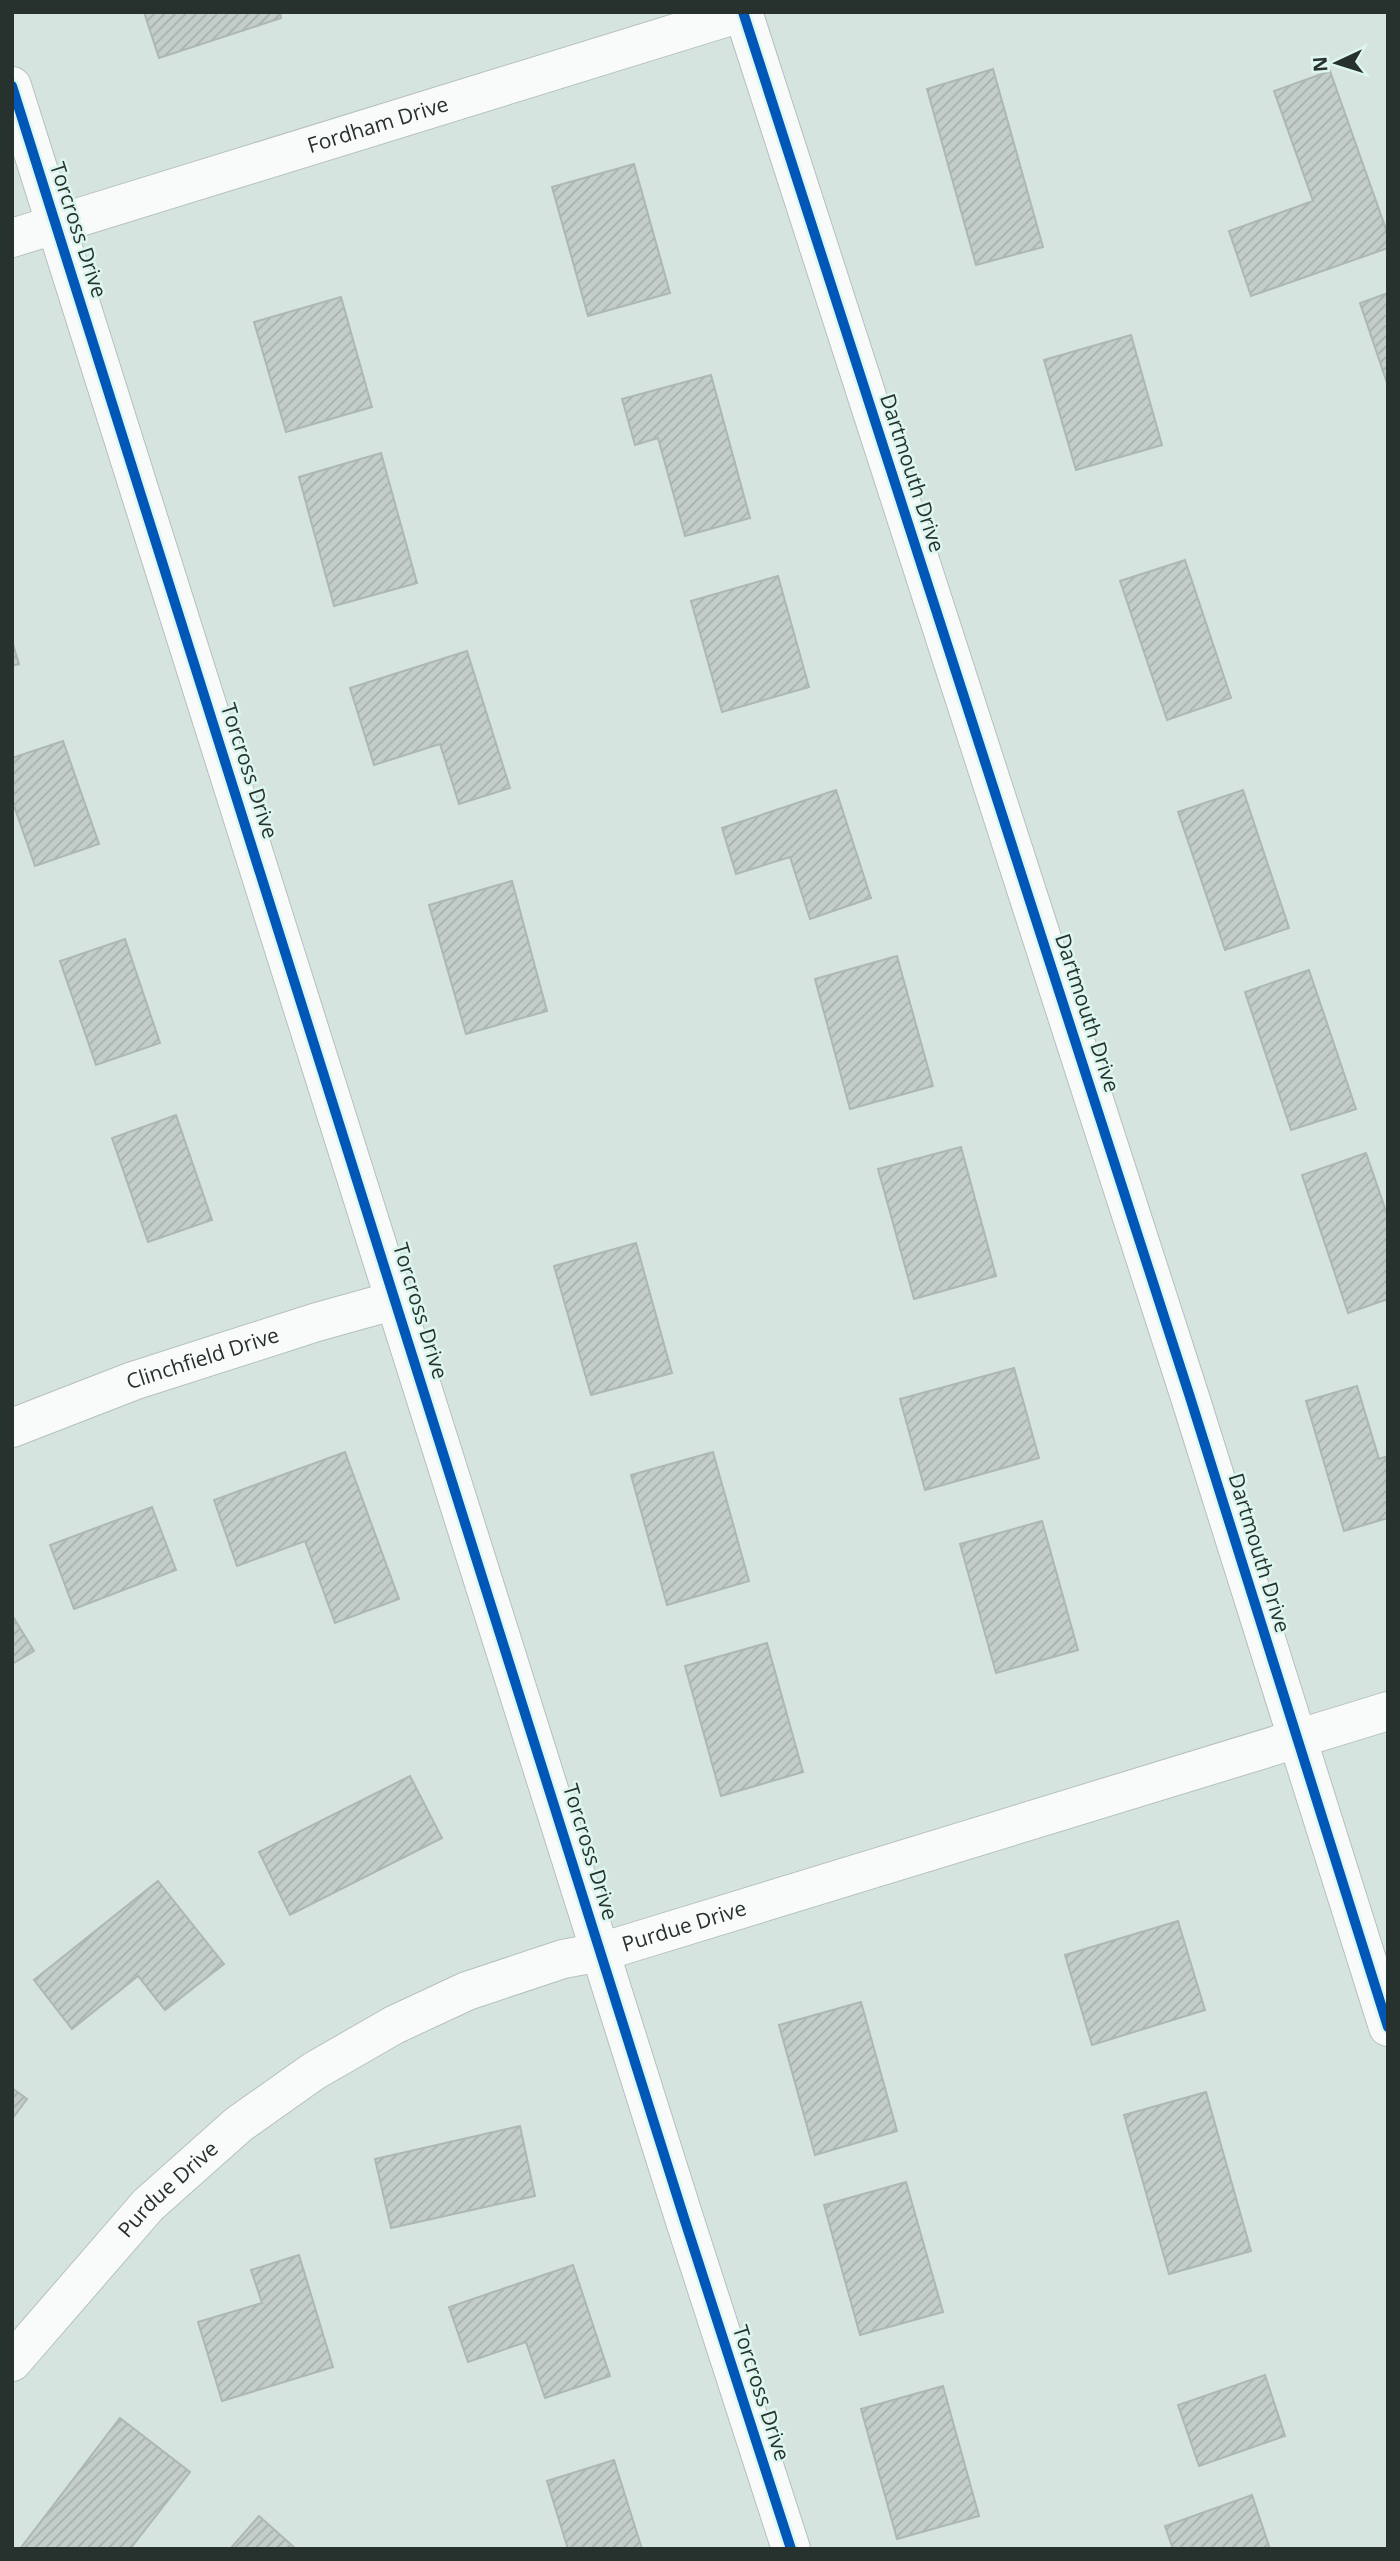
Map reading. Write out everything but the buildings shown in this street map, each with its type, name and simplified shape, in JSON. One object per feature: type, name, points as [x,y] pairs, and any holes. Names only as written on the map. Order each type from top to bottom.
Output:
[{"type":"street","name":"Fordham Drive","points":[[12,238],[743,12]]},
{"type":"street","name":"Dartmouth Drive","points":[[743,12],[1189,1394],[1388,2027]]},
{"type":"street","name":"Torcross Drive","points":[[12,86],[791,2549]]},
{"type":"street","name":"Clinchfield Drive","points":[[12,1428],[132,1381],[317,1322],[396,1300]]},
{"type":"street","name":"Purdue Drive","points":[[12,2362],[148,2205],[239,2124],[314,2071],[394,2025],[467,1991],[563,1959],[601,1952],[1388,1711]]},
{"type":"cycle path","points":[[743,12],[1189,1394],[1388,2027]]},
{"type":"cycle path","points":[[12,86],[685,2221],[791,2549]]}]
